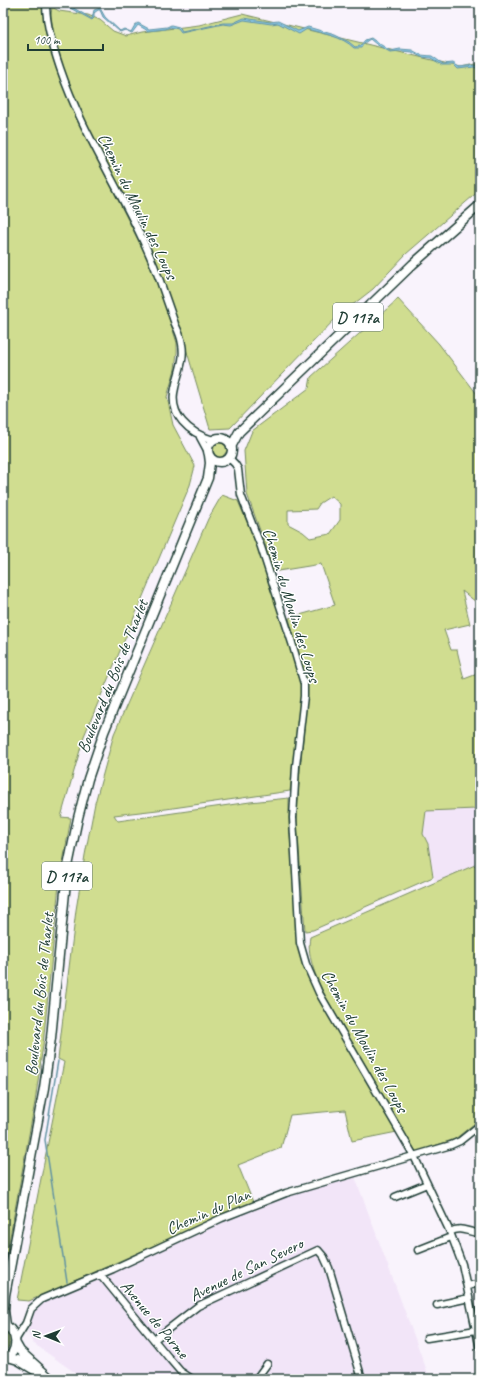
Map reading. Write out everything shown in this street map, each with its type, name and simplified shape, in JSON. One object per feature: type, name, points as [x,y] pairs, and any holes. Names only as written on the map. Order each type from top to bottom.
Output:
[{"type":"main road","name":"D 117a","points":[[231,447],[239,432],[413,264],[480,204]]},
{"type":"main road","name":"D 117a","points":[[224,439],[239,432]]},
{"type":"main road","points":[[220,438],[224,439],[227,440],[231,447],[230,458],[221,462],[212,460],[208,453],[210,443],[213,440],[220,438]]},
{"type":"main road","name":"Boulevard du Bois de Tharlet","points":[[6,1325],[4,1296],[45,1081],[51,1038],[67,871],[78,818],[88,778],[104,732],[208,478],[210,463],[208,453]]},
{"type":"main road","name":"Boulevard du Bois de Tharlet","points":[[208,478],[221,462]]},
{"type":"main road","points":[[6,1325],[13,1332],[20,1351],[50,1379]]},
{"type":"main road","points":[[6,1359],[15,1349],[16,1341]]},
{"type":"main road","points":[[6,1359],[18,1360],[50,1379]]},
{"type":"street","name":"Chemin du Moulin des Loups","points":[[46,5],[50,35],[68,92],[152,259],[182,343],[183,359],[174,388],[173,401],[175,410],[184,424],[200,437],[208,453]]},
{"type":"street","name":"Chemin du Moulin des Loups","points":[[200,437],[213,440]]},
{"type":"street","name":"Chemin du Moulin des Loups","points":[[230,458],[238,469],[241,495],[261,547],[304,684],[293,818],[300,943],[306,964],[319,993],[414,1156],[451,1235],[462,1264],[468,1286],[469,1298],[480,1348]]},
{"type":"street","name":"Chemin du Plan","points":[[6,1325],[17,1326],[26,1318],[35,1304],[42,1299],[245,1208],[286,1193],[451,1146],[460,1141],[480,1125]]},
{"type":"street","points":[[395,1198],[427,1184]]},
{"type":"street","points":[[418,1250],[451,1235],[456,1229],[464,1229],[474,1233],[480,1233]]},
{"type":"street","name":"Avenue de San Severo","points":[[154,1340],[198,1306],[318,1250],[324,1257],[329,1268],[362,1379]]},
{"type":"street","name":"Avenue de Parme","points":[[100,1274],[180,1371],[192,1379]]},
{"type":"street","points":[[468,1286],[480,1283]]},
{"type":"street","points":[[436,1305],[469,1298]]},
{"type":"street","name":"Chemin du Plan","points":[[16,1341],[26,1323],[26,1318]]},
{"type":"street","points":[[427,1338],[476,1330]]},
{"type":"street","points":[[256,1379],[267,1364]]},
{"type":"shaded area","points":[[477,808],[480,810],[480,864],[435,883],[428,844],[423,834],[426,811]]},
{"type":"shaded area","points":[[355,1177],[430,1379],[84,1379],[33,1343],[28,1333],[29,1301],[253,1202],[261,1206],[298,1192]]},
{"type":"green space","points":[[3,3],[42,3],[49,42],[67,96],[144,252],[154,274],[166,308],[177,343],[175,369],[167,397],[173,425],[195,466],[190,485],[84,736],[61,817],[71,818],[59,884],[43,1045],[35,1102],[3,1274]]},
{"type":"green space","points":[[52,7],[59,11],[88,15],[100,20],[113,31],[126,36],[142,32],[199,25],[242,14],[461,67],[480,63],[480,190],[406,254],[373,289],[337,317],[230,428],[210,429],[182,335],[153,254],[71,92],[54,40],[51,15]]},
{"type":"green space","points":[[398,299],[439,344],[480,398],[480,605],[462,591],[470,624],[444,630],[451,650],[457,650],[464,679],[480,673],[480,810],[426,811],[423,834],[428,844],[433,877],[313,930],[305,931],[297,822],[306,704],[306,683],[289,618],[335,605],[321,564],[272,572],[266,547],[247,494],[244,451],[252,431],[309,388],[311,377]],"holes":[[[331,496],[340,504],[340,520],[330,534],[310,538],[303,532],[288,524],[288,510],[316,509],[320,503]]]},
{"type":"green space","points":[[218,442],[224,444],[228,449],[221,458],[217,459],[213,455],[214,445]]},
{"type":"green space","points":[[222,495],[238,501],[258,548],[303,687],[290,791],[114,815],[118,821],[250,802],[289,798],[289,825],[301,958],[316,994],[397,1132],[352,1141],[345,1110],[290,1115],[281,1148],[238,1165],[253,1202],[29,1301],[17,1300],[64,1062],[58,1059],[76,910],[95,803],[114,734],[208,519]]},
{"type":"green space","points":[[480,864],[480,1119],[455,1139],[416,1152],[327,999],[311,961],[309,945],[310,937]]},
{"type":"green space","points":[[3,1329],[8,1335],[10,1341],[8,1347],[3,1353]]},
{"type":"water","points":[[55,3],[72,7],[92,19],[94,10],[100,8],[105,17],[120,31],[124,29],[131,32],[138,23],[149,29],[167,27],[171,25],[179,27],[182,32],[223,23],[233,23],[244,18],[270,22],[278,21],[298,31],[308,27],[335,35],[349,42],[355,47],[360,46],[365,40],[371,38],[390,51],[400,49],[412,50],[421,55],[432,56],[443,64],[453,63],[459,67],[475,65],[480,70],[474,67],[458,69],[454,65],[442,65],[431,58],[421,57],[412,52],[390,52],[377,45],[370,39],[364,43],[361,48],[354,48],[344,41],[332,36],[307,29],[299,34],[278,23],[271,24],[244,20],[231,25],[223,24],[181,33],[178,29],[170,27],[166,29],[148,31],[138,25],[132,33],[125,30],[120,32],[103,17],[100,10],[94,13],[94,18],[92,20],[70,8],[60,8]]},
{"type":"waterway","points":[[58,1061],[45,1140],[67,1282]]}]
